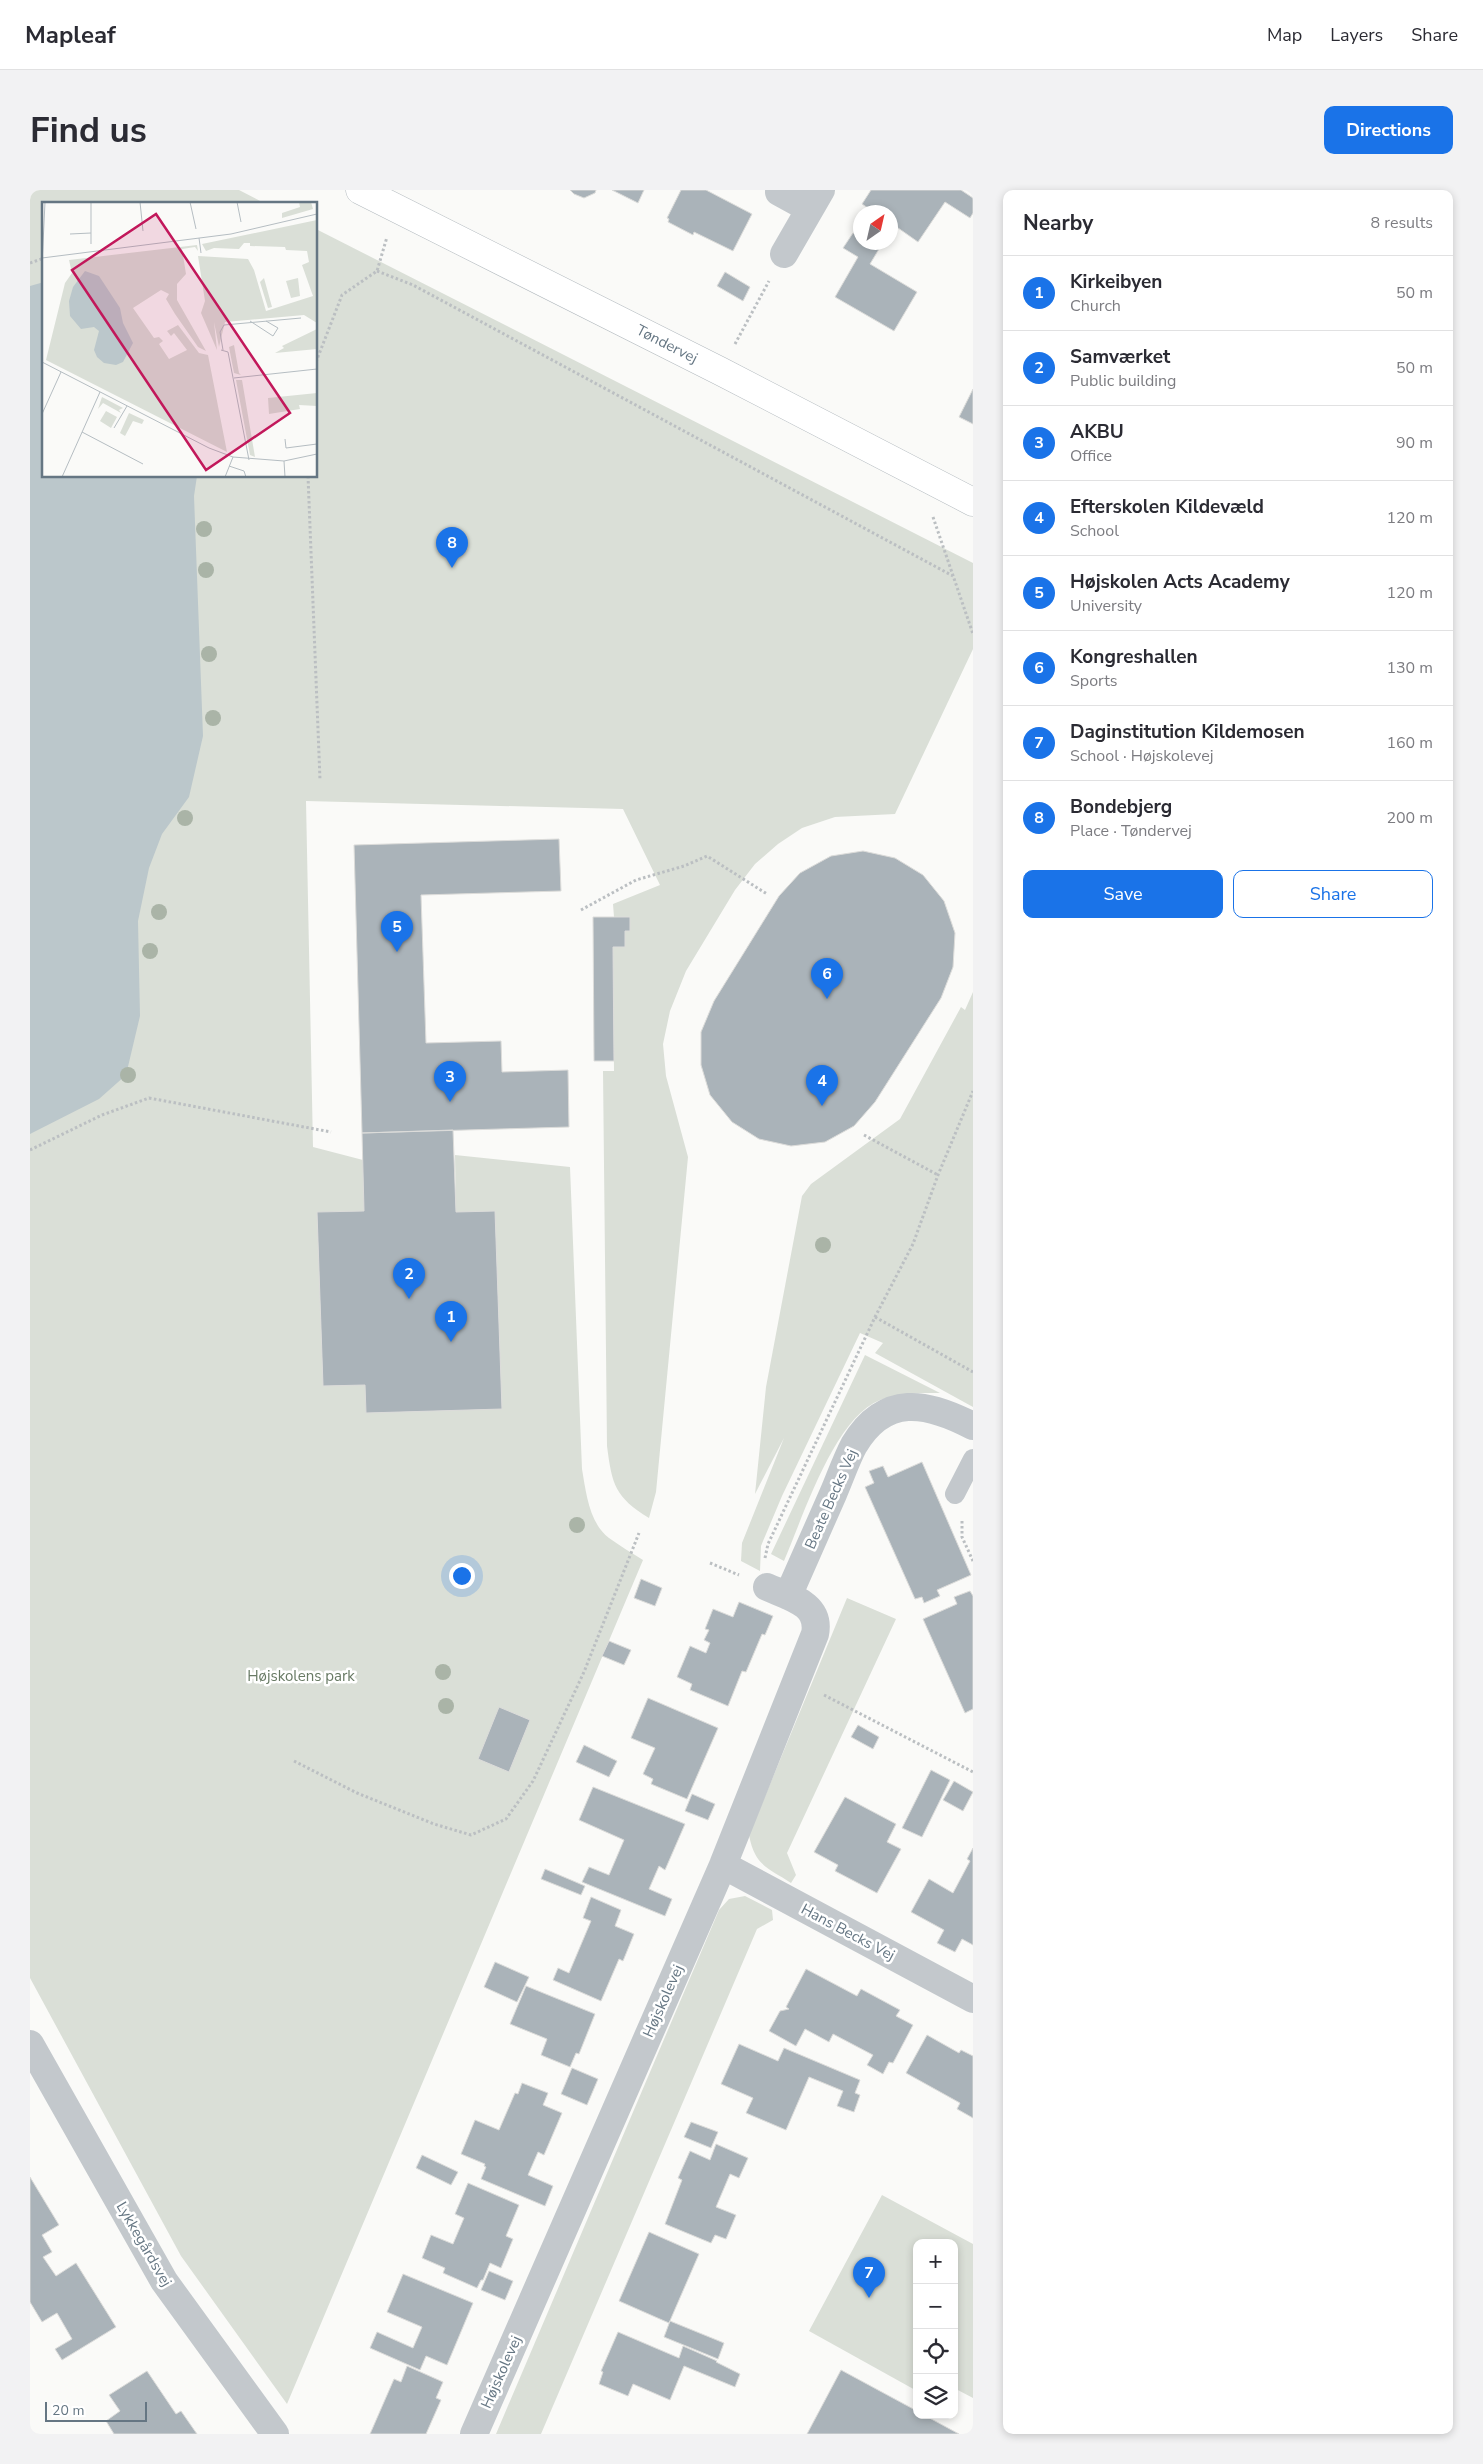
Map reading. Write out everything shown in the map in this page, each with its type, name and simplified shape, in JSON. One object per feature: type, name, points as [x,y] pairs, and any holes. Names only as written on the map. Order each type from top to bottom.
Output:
[{"type":"street","name":"Tøndervej","points":[[360,190],[720,371],[973,502]]},
{"type":"street","points":[[779,192],[815,199],[784,254]]},
{"type":"street","name":"Beate Becks Vej","points":[[778,1592],[854,1445],[878,1417],[893,1410],[927,1406],[945,1412],[973,1426]]},
{"type":"street","name":"Højskolevej","points":[[474,2434],[723,1865],[817,1624],[816,1616],[810,1608],[778,1592]]},
{"type":"street","name":"Hans Becks Vej","points":[[723,1865],[973,1999]]},
{"type":"street","name":"Lykkegårdsvej","points":[[30,2044],[164,2281],[275,2434]]},
{"type":"lane","points":[[955,1494],[973,1459]]},
{"type":"path","points":[[318,349],[342,295],[378,271],[396,208]]},
{"type":"path","points":[[30,263],[42,259]]},
{"type":"path","points":[[378,271],[412,285],[953,576]]},
{"type":"path","points":[[720,371],[757,302]]},
{"type":"path","points":[[918,474],[973,634]]},
{"type":"path","points":[[308,478],[320,780]]},
{"type":"path","points":[[581,910],[636,880],[684,866],[707,856],[767,894]]},
{"type":"path","points":[[778,1592],[765,1564],[768,1544],[875,1317],[913,1244],[938,1174],[973,1091]]},
{"type":"path","points":[[30,1150],[102,1116],[149,1098],[331,1132]]},
{"type":"path","points":[[864,1135],[938,1174]]},
{"type":"path","points":[[875,1317],[973,1372]]},
{"type":"path","points":[[955,1494],[961,1507],[962,1537],[973,1561]]},
{"type":"path","points":[[294,1762],[400,1810],[434,1824],[471,1835],[506,1820],[533,1781],[584,1672],[639,1533]]},
{"type":"path","points":[[796,1680],[973,1772]]},
{"type":"green space","name":"Højskolens park","points":[[30,190],[239,190],[262,202],[42,202],[42,478],[318,478],[318,230],[973,563],[973,649],[895,814],[835,817],[802,828],[778,844],[755,864],[735,890],[686,971],[670,1011],[663,1044],[666,1076],[688,1157],[656,1492],[649,1518],[629,1503],[617,1489],[611,1471],[607,1446],[603,1071],[614,1071],[613,947],[625,947],[625,931],[630,931],[630,917],[614,917],[613,904],[660,885],[623,809],[306,801],[313,1147],[363,1160],[364,1211],[317,1213],[323,1386],[365,1385],[367,1413],[502,1409],[495,1211],[456,1212],[455,1155],[570,1167],[582,1469],[585,1487],[593,1516],[602,1532],[643,1560],[287,2404],[181,2256],[30,1978]]},
{"type":"green space","points":[[973,992],[973,1407],[875,1353],[883,1343],[860,1333],[782,1496],[761,1546],[760,1571],[741,1561],[742,1543],[784,1438],[755,1494],[766,1387],[802,1196],[811,1184],[900,1119],[961,1007],[965,1010]]},
{"type":"green space","points":[[865,1355],[940,1393],[917,1393],[887,1398],[863,1410],[834,1447],[811,1495],[784,1561],[771,1554]]},
{"type":"green space","points":[[847,1598],[896,1619],[787,1853],[796,1875],[791,1883],[763,1865],[755,1853],[749,1835]]},
{"type":"green space","points":[[745,1896],[772,1910],[773,1920],[757,1929],[541,2434],[496,2434],[719,1910],[729,1899]]},
{"type":"green space","points":[[882,2195],[973,2244],[973,2398],[958,2390],[958,2239],[913,2239],[913,2389],[809,2331]]},
{"type":"shaded area","points":[[42,283],[42,478],[197,478],[194,496],[203,736],[189,797],[162,834],[149,868],[138,921],[140,1016],[126,1075],[99,1099],[30,1134],[30,286]]},
{"type":"building","points":[[570,190],[596,190],[595,193],[584,198]]},
{"type":"building","points":[[612,190],[644,190],[638,203]]},
{"type":"building","points":[[681,190],[706,190],[752,214],[733,251],[694,232],[693,235],[668,222],[669,219],[667,218]]},
{"type":"building","points":[[871,190],[961,190],[973,198],[973,213],[970,218],[945,202],[918,242],[898,228],[898,205],[862,204]]},
{"type":"building","points":[[853,233],[853,250],[878,250],[870,264],[917,292],[894,331],[835,297],[858,257],[843,248]]},
{"type":"building","points":[[725,272],[750,287],[743,301],[717,286]]},
{"type":"building","points":[[973,389],[973,424],[959,417]]},
{"type":"building","points":[[559,839],[561,891],[421,895],[426,1043],[501,1041],[502,1072],[568,1070],[569,1127],[362,1133],[354,845]]},
{"type":"building","points":[[863,851],[895,858],[923,875],[944,901],[955,933],[953,967],[941,998],[875,1102],[854,1126],[825,1142],[791,1146],[759,1139],[732,1122],[710,1095],[701,1065],[701,1032],[714,1001],[779,896],[800,873],[831,856]]},
{"type":"building","points":[[593,917],[630,917],[630,931],[625,931],[625,947],[613,947],[614,1061],[594,1061]]},
{"type":"building","points":[[453,1130],[456,1212],[495,1211],[502,1409],[366,1413],[365,1385],[323,1386],[317,1212],[364,1211],[362,1133]]},
{"type":"building","points":[[922,1462],[971,1575],[937,1590],[940,1596],[924,1603],[922,1597],[915,1599],[865,1487],[874,1483],[869,1471],[883,1466],[888,1477]]},
{"type":"building","points":[[641,1579],[662,1588],[655,1606],[634,1598]]},
{"type":"building","points":[[970,1591],[973,1596],[973,1709],[965,1713],[923,1619],[957,1604],[954,1597]]},
{"type":"building","points":[[739,1602],[773,1616],[765,1635],[762,1634],[746,1672],[742,1671],[728,1706],[690,1690],[692,1684],[677,1677],[690,1646],[706,1653],[710,1643],[704,1640],[709,1630],[705,1629],[713,1609],[733,1617]]},
{"type":"building","points":[[609,1641],[631,1650],[624,1665],[602,1656]]},
{"type":"building","points":[[648,1698],[718,1728],[687,1799],[651,1784],[653,1779],[643,1774],[655,1748],[631,1738]]},
{"type":"building","points":[[499,1707],[530,1720],[509,1772],[478,1759]]},
{"type":"building","points":[[858,1725],[879,1737],[873,1749],[851,1737]]},
{"type":"building","points":[[584,1745],[617,1761],[609,1777],[576,1762]]},
{"type":"building","points":[[931,1770],[950,1780],[922,1837],[902,1828]]},
{"type":"building","points":[[954,1781],[973,1792],[963,1811],[943,1800]]},
{"type":"building","points":[[593,1787],[685,1824],[665,1870],[659,1866],[649,1889],[672,1899],[665,1916],[582,1882],[589,1867],[609,1875],[624,1840],[579,1820]]},
{"type":"building","points":[[692,1794],[715,1804],[708,1820],[685,1811]]},
{"type":"building","points":[[845,1797],[896,1824],[887,1842],[901,1849],[877,1893],[835,1871],[838,1865],[814,1852]]},
{"type":"building","points":[[973,1848],[973,1945],[962,1939],[955,1952],[937,1943],[944,1930],[911,1912],[929,1879],[953,1893],[970,1861],[967,1859]]},
{"type":"building","points":[[545,1869],[585,1886],[581,1895],[541,1879]]},
{"type":"building","points":[[591,1897],[621,1910],[615,1926],[634,1934],[623,1961],[619,1959],[601,2001],[553,1980],[558,1968],[569,1973],[591,1921],[583,1918]]},
{"type":"building","points":[[495,1962],[529,1977],[517,2002],[484,1987]]},
{"type":"building","points":[[806,1969],[857,1996],[861,1989],[900,2010],[896,2016],[913,2025],[893,2063],[889,2062],[883,2074],[867,2065],[873,2055],[833,2034],[829,2042],[805,2029],[796,2046],[769,2031],[780,2011],[789,2009],[786,2007]]},
{"type":"building","points":[[526,1986],[595,2014],[579,2054],[576,2053],[570,2067],[541,2055],[547,2039],[510,2024]]},
{"type":"building","points":[[927,2035],[959,2053],[961,2050],[973,2056],[973,2118],[957,2109],[960,2103],[906,2073]]},
{"type":"building","points":[[739,2044],[778,2061],[784,2048],[860,2080],[855,2093],[860,2095],[854,2112],[837,2106],[843,2091],[809,2077],[786,2130],[746,2113],[753,2098],[721,2084]]},
{"type":"building","points":[[572,2068],[598,2079],[587,2105],[561,2094]]},
{"type":"building","points":[[522,2083],[548,2093],[543,2105],[562,2113],[544,2155],[538,2152],[528,2175],[553,2186],[545,2206],[481,2179],[486,2167],[484,2166],[485,2164],[461,2154],[475,2120],[499,2130],[515,2093],[518,2094]]},
{"type":"building","points":[[691,2122],[718,2132],[711,2148],[684,2137]]},
{"type":"building","points":[[716,2144],[748,2158],[739,2178],[730,2174],[716,2207],[736,2215],[726,2239],[715,2235],[711,2243],[665,2224],[682,2180],[678,2178],[690,2151],[710,2160]]},
{"type":"building","points":[[422,2155],[458,2172],[451,2185],[416,2168]]},
{"type":"building","points":[[30,2177],[59,2225],[42,2235],[52,2252],[43,2257],[56,2276],[76,2263],[116,2327],[62,2360],[55,2349],[72,2339],[57,2313],[42,2322],[30,2302]]},
{"type":"building","points":[[468,2183],[519,2205],[506,2236],[513,2239],[501,2268],[490,2263],[483,2280],[481,2280],[477,2288],[443,2273],[445,2268],[422,2258],[431,2235],[453,2244],[464,2218],[455,2214]]},
{"type":"building","points":[[649,2232],[699,2254],[669,2323],[619,2301]]},
{"type":"building","points":[[489,2271],[513,2281],[505,2300],[481,2290]]},
{"type":"building","points":[[403,2274],[473,2303],[447,2365],[426,2356],[420,2370],[370,2348],[377,2332],[413,2348],[422,2327],[387,2312]]},
{"type":"building","points":[[670,2321],[724,2343],[718,2359],[664,2337]]},
{"type":"building","points":[[618,2332],[679,2358],[683,2346],[717,2361],[740,2374],[735,2387],[684,2366],[670,2400],[633,2384],[628,2396],[599,2384],[603,2372],[601,2371]]},
{"type":"building","points":[[407,2366],[443,2382],[436,2398],[441,2400],[426,2434],[370,2434],[394,2379],[401,2382]]},
{"type":"building","points":[[841,2370],[913,2409],[913,2419],[931,2419],[959,2434],[807,2434]]},
{"type":"building","points":[[147,2371],[176,2414],[181,2411],[197,2434],[114,2434],[106,2421],[120,2411],[109,2395]]},
{"type":"place","name":"Bondebjerg","points":[[452,568]]},
{"type":"place","name":"Højskolen Acts Academy","points":[[397,952]]},
{"type":"place","name":"Kongreshallen","points":[[827,999]]},
{"type":"place","name":"AKBU","points":[[450,1102]]},
{"type":"place","name":"Efterskolen Kildevæld","points":[[822,1106]]},
{"type":"place","name":"Samværket","points":[[409,1299]]},
{"type":"place","name":"Kirkeibyen","points":[[451,1342]]},
{"type":"place","name":"Daginstitution Kildemosen","points":[[869,2298]]}]
